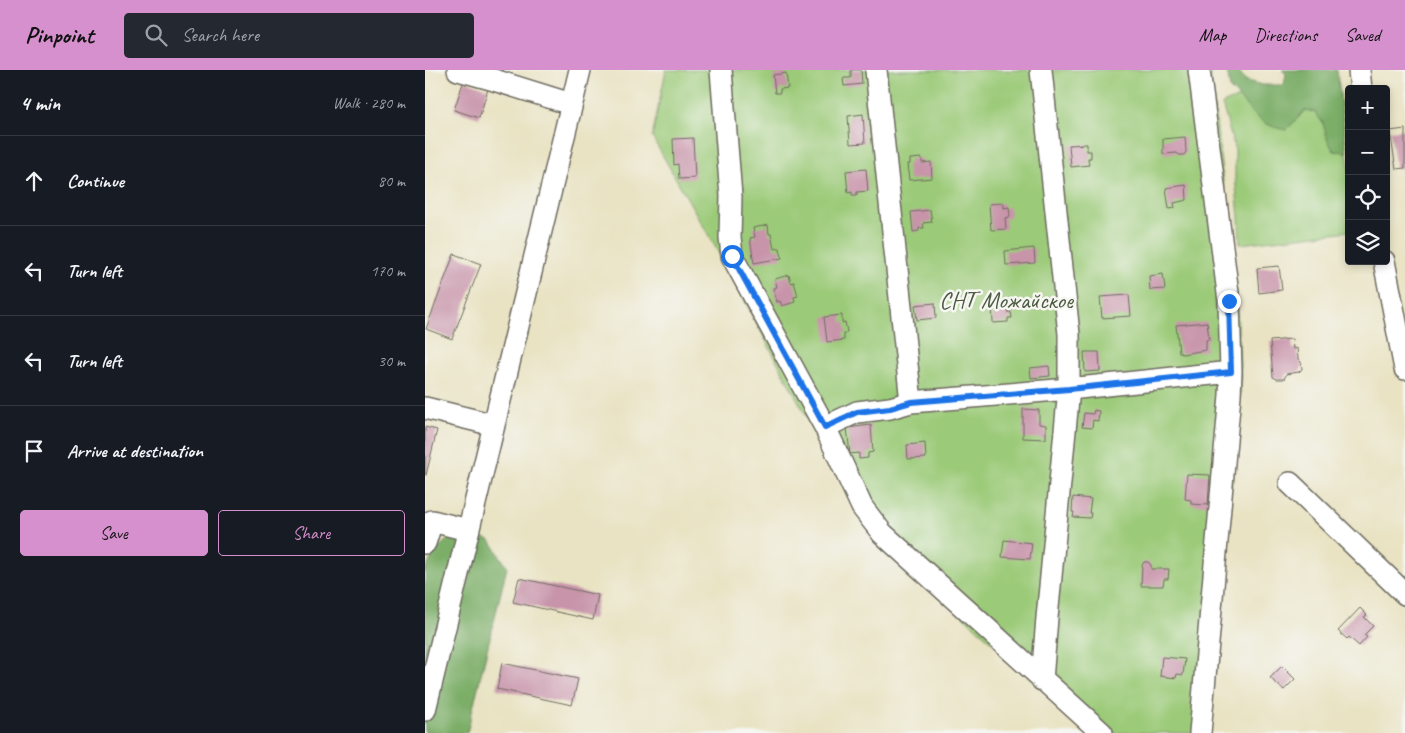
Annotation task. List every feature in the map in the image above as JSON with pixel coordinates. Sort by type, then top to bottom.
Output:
[{"type":"street","points":[[458,70],[571,104]]},
{"type":"street","points":[[425,710],[580,70]]},
{"type":"street","points":[[721,70],[731,196],[729,237],[732,256],[825,427],[862,507],[882,533],[1103,733]]},
{"type":"street","points":[[876,70],[911,402]]},
{"type":"street","points":[[1041,70],[1069,334],[1069,389],[1047,618],[1043,680]]},
{"type":"street","points":[[1199,70],[1229,301],[1231,372],[1199,733]]},
{"type":"street","points":[[1359,70],[1361,85]]},
{"type":"street","points":[[1385,265],[1405,369]]},
{"type":"street","points":[[825,427],[857,412],[890,408],[911,402],[1069,389],[1231,372]]},
{"type":"street","points":[[425,408],[494,425]]},
{"type":"street","points":[[1290,483],[1405,594]]},
{"type":"street","points":[[425,543],[432,521],[468,530]]},
{"type":"green space","name":"СНТ Можайское","points":[[666,70],[1210,70],[1236,292],[1241,385],[1207,733],[1093,733],[873,535],[721,257],[652,137]]},
{"type":"green space","points":[[1227,70],[1238,70],[1245,80],[1262,85],[1284,85],[1286,74],[1282,70],[1337,70],[1345,136],[1345,152],[1334,151],[1328,141],[1323,123],[1315,112],[1305,110],[1286,130],[1262,121],[1230,89]]},
{"type":"green space","points":[[1240,97],[1250,110],[1286,130],[1306,110],[1315,112],[1323,123],[1328,141],[1334,151],[1345,152],[1345,231],[1240,244],[1235,150],[1222,104]]},
{"type":"green space","points":[[458,530],[490,540],[507,567],[467,733],[425,733],[425,570],[436,550]]},
{"type":"building","points":[[851,70],[861,70],[862,84],[844,86],[843,78],[851,78]]},
{"type":"building","points":[[786,73],[788,88],[780,89],[780,93],[775,93],[773,75]]},
{"type":"building","points":[[464,80],[488,89],[479,118],[454,110]]},
{"type":"building","points":[[863,114],[865,143],[850,144],[848,116]]},
{"type":"building","points":[[1405,129],[1405,168],[1396,169],[1390,131]]},
{"type":"building","points":[[1185,137],[1186,152],[1184,155],[1177,153],[1163,154],[1163,139]]},
{"type":"building","points":[[693,138],[695,178],[679,179],[678,164],[674,165],[673,139]]},
{"type":"building","points":[[1087,144],[1087,151],[1091,151],[1091,158],[1088,158],[1089,165],[1071,167],[1069,145]]},
{"type":"building","points":[[922,158],[922,163],[931,162],[932,178],[909,180],[907,164],[910,164],[910,159]]},
{"type":"building","points":[[866,169],[868,191],[857,192],[857,195],[852,195],[852,192],[848,193],[846,171]]},
{"type":"building","points":[[1186,185],[1187,200],[1174,203],[1175,208],[1169,209],[1166,188]]},
{"type":"building","points":[[1004,203],[1004,208],[1009,207],[1010,217],[1005,218],[1006,229],[991,230],[989,204]]},
{"type":"building","points":[[930,210],[932,222],[923,223],[924,228],[919,228],[919,231],[913,232],[911,212]]},
{"type":"building","points":[[768,225],[774,249],[780,248],[782,258],[754,263],[750,238],[755,237],[753,228]]},
{"type":"building","points":[[1034,248],[1035,263],[1006,265],[1005,251]]},
{"type":"building","points":[[454,254],[481,264],[452,339],[426,329]]},
{"type":"building","points":[[1279,266],[1282,290],[1259,293],[1257,268]]},
{"type":"building","points":[[1163,274],[1165,289],[1150,290],[1149,276]]},
{"type":"building","points":[[789,275],[791,283],[794,282],[798,296],[794,297],[795,302],[782,306],[780,301],[777,302],[773,288],[777,287],[775,279]]},
{"type":"building","points":[[1129,295],[1131,316],[1102,318],[1100,297]]},
{"type":"building","points":[[1007,302],[1008,312],[1011,312],[1012,318],[1008,318],[1008,322],[993,323],[992,303]]},
{"type":"building","points":[[935,303],[936,318],[917,320],[915,305]]},
{"type":"building","points":[[842,315],[842,323],[845,322],[847,332],[844,333],[844,340],[827,342],[824,317]]},
{"type":"building","points":[[1207,322],[1209,339],[1206,340],[1206,350],[1182,354],[1179,352],[1176,325]]},
{"type":"building","points":[[1292,339],[1293,349],[1297,348],[1298,359],[1301,362],[1302,369],[1299,372],[1286,374],[1284,379],[1277,379],[1273,377],[1270,341]]},
{"type":"building","points":[[1084,352],[1099,352],[1100,371],[1085,372]]},
{"type":"building","points":[[1049,366],[1050,376],[1031,378],[1030,368]]},
{"type":"building","points":[[1023,409],[1039,410],[1039,424],[1046,425],[1046,439],[1023,438]]},
{"type":"building","points":[[1094,410],[1099,411],[1098,421],[1093,420],[1092,428],[1082,427],[1084,413],[1093,414]]},
{"type":"building","points":[[871,425],[873,452],[868,453],[868,458],[859,459],[859,453],[850,454],[847,428]]},
{"type":"building","points":[[425,427],[437,430],[426,475],[425,475]]},
{"type":"building","points":[[925,443],[926,458],[908,459],[907,445]]},
{"type":"building","points":[[1187,474],[1210,475],[1208,505],[1191,504],[1191,500],[1185,499]]},
{"type":"building","points":[[1073,497],[1091,499],[1090,518],[1073,517]]},
{"type":"building","points":[[1004,540],[1032,543],[1030,559],[1002,557]]},
{"type":"building","points":[[1144,562],[1148,562],[1151,565],[1151,569],[1169,569],[1168,579],[1164,579],[1163,586],[1141,586],[1142,565]]},
{"type":"building","points":[[519,578],[598,595],[593,620],[513,602]]},
{"type":"building","points":[[1360,608],[1367,615],[1364,617],[1373,626],[1364,635],[1367,637],[1359,646],[1349,637],[1347,639],[1338,631]]},
{"type":"building","points":[[1162,657],[1185,659],[1183,675],[1177,674],[1176,678],[1160,676]]},
{"type":"building","points":[[502,663],[578,679],[572,705],[497,689]]},
{"type":"building","points":[[1282,666],[1295,679],[1284,690],[1270,678]]},
{"type":"route","points":[[732,256],[825,427],[857,412],[890,408],[911,402],[1069,389],[1231,372],[1229,301]]}]
